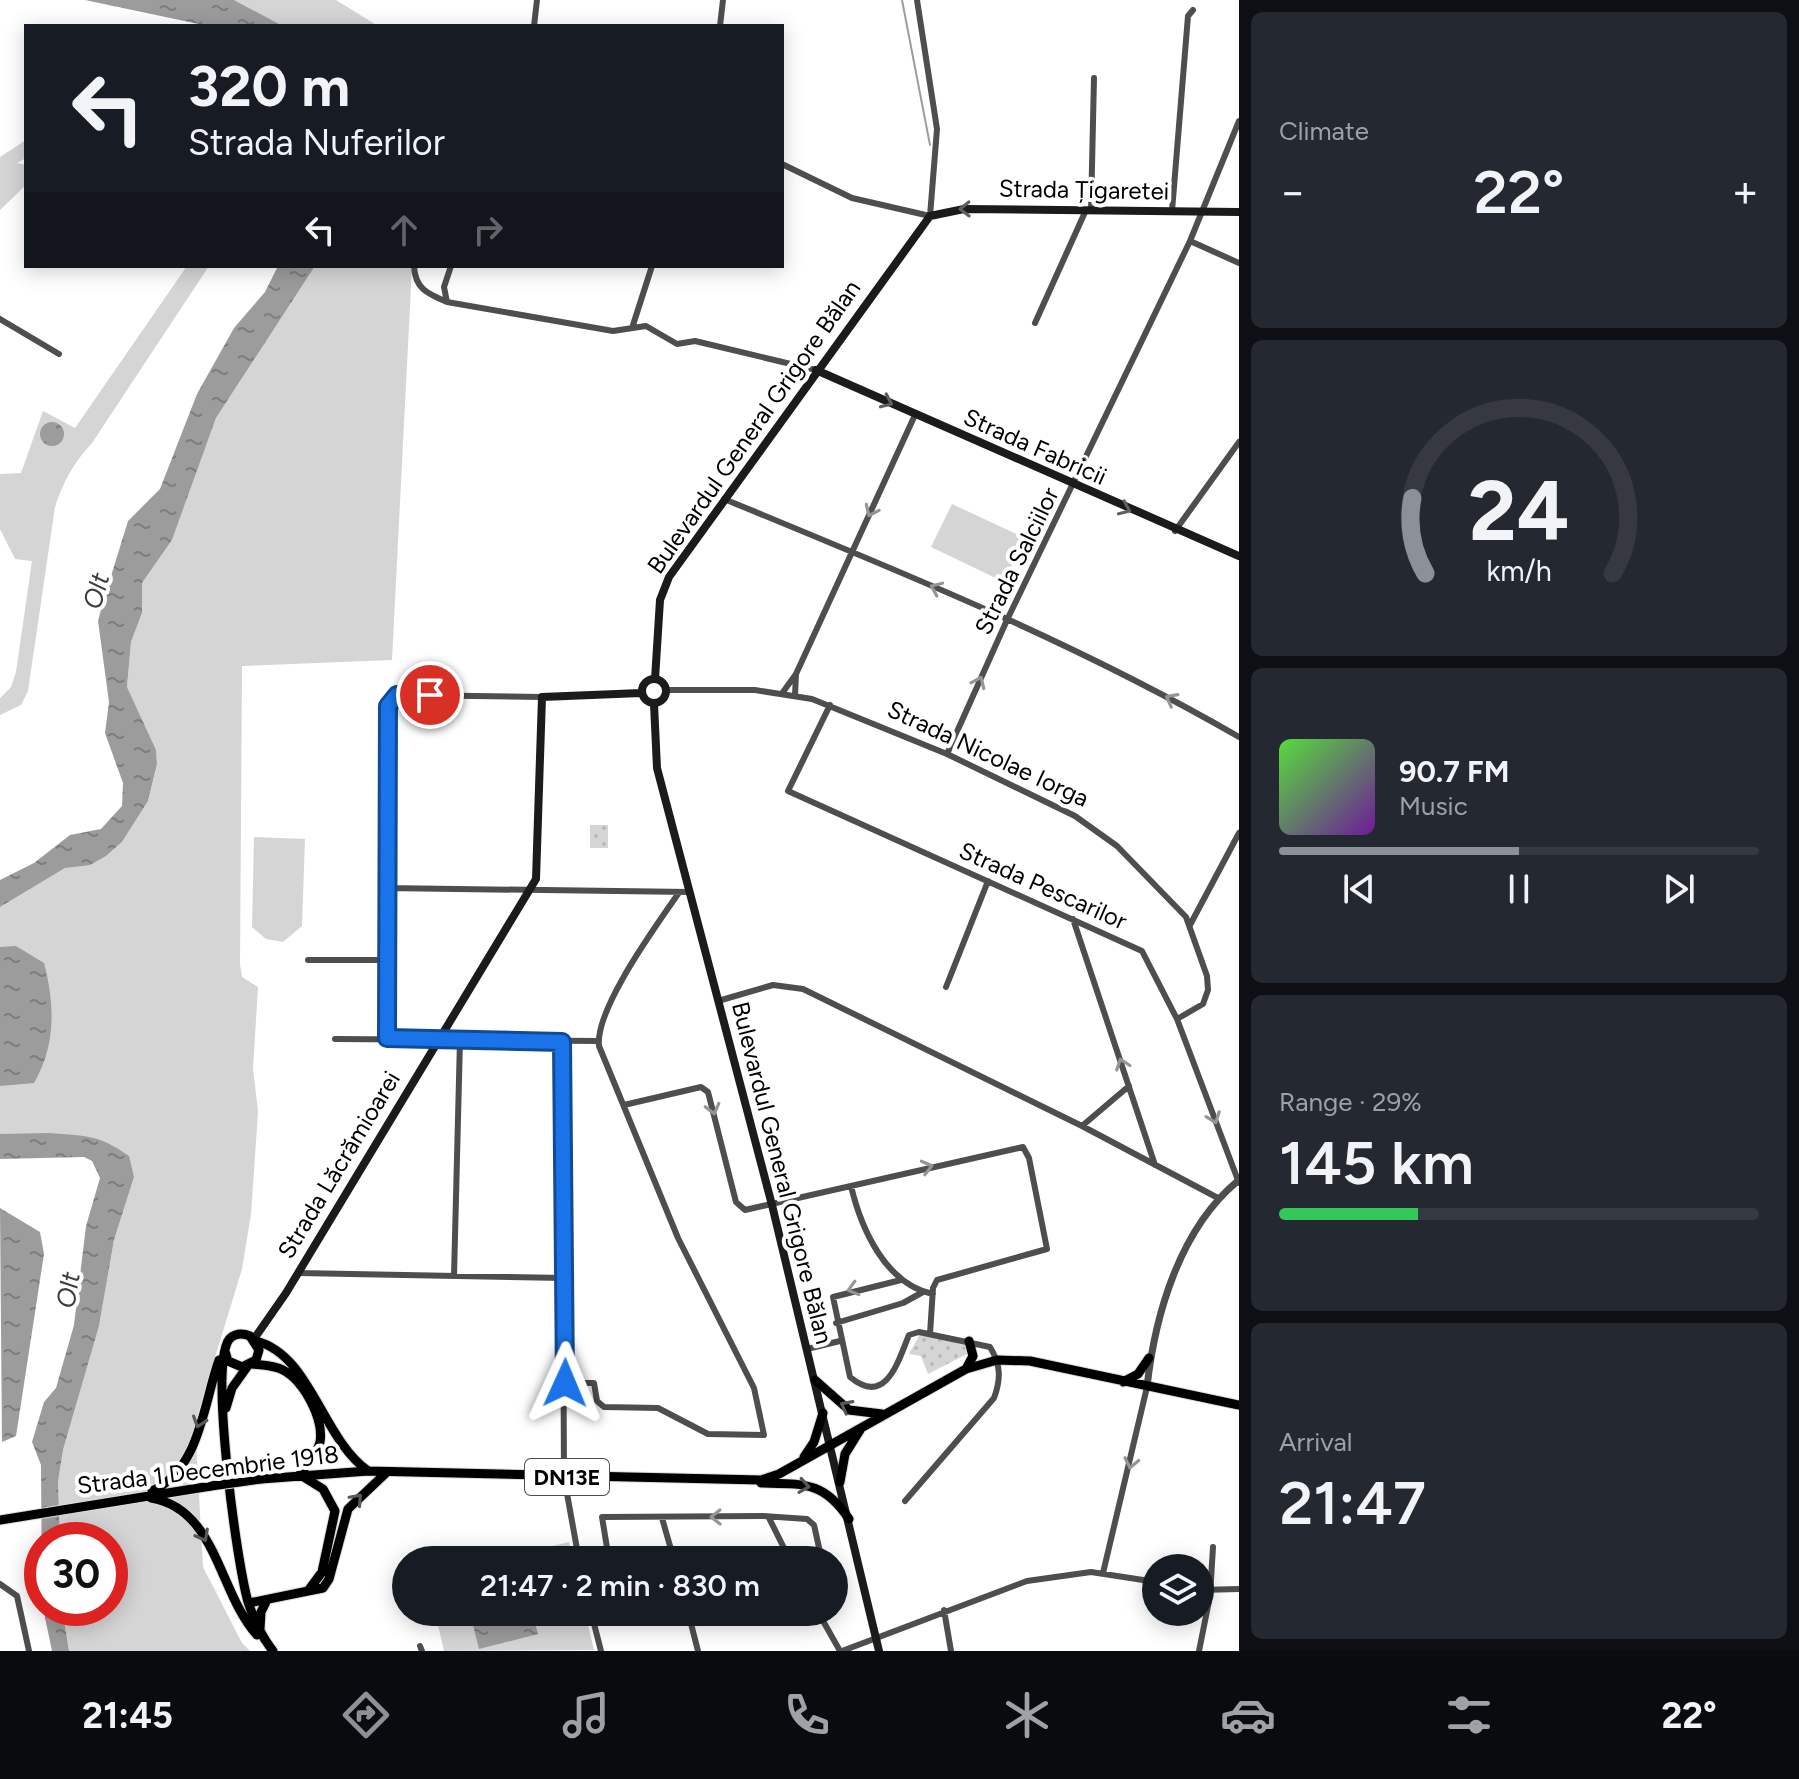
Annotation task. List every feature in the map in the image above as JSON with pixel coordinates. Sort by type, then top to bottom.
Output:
[{"type":"main road","name":"Strada Țigaretei","points":[[930,216],[956,209],[1239,212]]},
{"type":"main road","name":"Bulevardul General Grigore Bălan","points":[[655,679],[659,610],[665,584],[816,370],[930,216]]},
{"type":"main road","name":"Strada Fabricii","points":[[816,370],[1074,487],[1239,556]]},
{"type":"main road","points":[[655,679],[666,690],[661,701],[654,704],[647,702],[641,693],[645,683],[655,679]]},
{"type":"main road","points":[[542,697],[641,693]]},
{"type":"main road","name":"Strada Lăcrămioarei","points":[[255,1340],[530,891],[538,871],[542,697]]},
{"type":"main road","name":"Bulevardul General Grigore Bălan","points":[[654,704],[657,768],[772,1205],[879,1651]]},
{"type":"main road","points":[[141,1497],[173,1479],[185,1464],[225,1348],[231,1337],[240,1333],[276,1350],[300,1373],[344,1451],[368,1471]]},
{"type":"main road","points":[[225,1419],[232,1388],[259,1350],[255,1340]]},
{"type":"main road","points":[[966,1369],[973,1356],[969,1341]]},
{"type":"main road","points":[[225,1348],[232,1364],[279,1368],[293,1377],[315,1413],[320,1433],[319,1445],[299,1475],[323,1489],[335,1511],[320,1579],[307,1593]]},
{"type":"main road","points":[[225,1348],[222,1378],[225,1419],[249,1603],[260,1632],[272,1650]]},
{"type":"main road","points":[[1123,1382],[1138,1374],[1149,1358]]},
{"type":"main road","name":"Strada 1 Decembrie 1918","points":[[0,1518],[261,1479],[368,1471],[746,1482],[766,1479],[966,1369],[997,1360],[1030,1361],[1239,1405]]},
{"type":"main road","points":[[815,1380],[849,1410],[885,1413]]},
{"type":"main road","points":[[799,1463],[814,1442],[823,1413]]},
{"type":"main road","points":[[840,1482],[845,1454],[864,1426]]},
{"type":"main road","points":[[249,1603],[323,1588],[329,1579],[348,1509],[387,1472]]},
{"type":"main road","points":[[746,1482],[815,1487],[835,1500],[849,1519]]},
{"type":"main road","points":[[141,1497],[174,1504],[192,1517],[242,1614],[272,1650]]},
{"type":"main road","points":[[260,1632],[261,1612],[267,1600]]},
{"type":"street","points":[[534,24],[537,0]]},
{"type":"street","points":[[720,24],[723,0]]},
{"type":"street","points":[[784,165],[852,198],[930,216],[937,129],[917,0]]},
{"type":"street","points":[[1172,211],[1188,16],[1193,10]]},
{"type":"street","points":[[1035,323],[1089,210],[1094,78]]},
{"type":"street","name":"Strada Salciilor","points":[[947,754],[1007,620],[1074,487],[1204,211],[1239,121]]},
{"type":"street","points":[[1190,241],[1239,263]]},
{"type":"street","points":[[414,268],[415,280],[425,293],[447,302],[613,331],[633,325],[659,332],[677,344],[695,341],[816,370]]},
{"type":"street","points":[[447,302],[444,287],[450,268]]},
{"type":"street","points":[[633,325],[651,268]]},
{"type":"street","points":[[0,319],[59,354]]},
{"type":"street","points":[[783,692],[796,674],[915,415]]},
{"type":"street","points":[[1175,531],[1239,442]]},
{"type":"street","points":[[724,499],[853,550],[1117,670],[1239,737]]},
{"type":"street","points":[[795,695],[796,674]]},
{"type":"street","name":"Strada Nicolae Iorga","points":[[666,690],[783,692],[830,705],[947,754],[1090,825],[1138,867],[1180,909],[1190,925],[1208,990],[1203,1004],[1177,1019]]},
{"type":"street","points":[[387,1038],[385,888],[388,706],[392,698],[542,697]]},
{"type":"street","name":"Strada Pescarilor","points":[[830,705],[788,791],[1142,951],[1177,1019],[1239,1181]]},
{"type":"street","points":[[1190,925],[1239,833]]},
{"type":"street","points":[[946,987],[988,881]]},
{"type":"street","points":[[385,888],[689,892]]},
{"type":"street","points":[[565,1383],[594,1383],[597,1401],[604,1407],[658,1408],[708,1434],[764,1435],[754,1388],[678,1238],[598,1041],[600,1025],[617,992],[678,894]]},
{"type":"street","points":[[1073,919],[1155,1165]]},
{"type":"street","points":[[308,960],[385,960]]},
{"type":"street","points":[[718,1001],[761,987],[794,986],[845,1007],[1218,1198]]},
{"type":"street","points":[[335,1039],[598,1041]]},
{"type":"street","points":[[454,1276],[460,1040]]},
{"type":"street","points":[[562,1042],[564,1477],[576,1546]]},
{"type":"street","points":[[1082,1126],[1129,1086]]},
{"type":"street","points":[[624,1105],[701,1087],[708,1092],[736,1202],[745,1210],[1017,1146],[1026,1151],[1046,1250],[942,1277],[935,1283],[930,1334]]},
{"type":"street","points":[[1103,1573],[1147,1387],[1149,1358],[1168,1290],[1198,1227],[1218,1198],[1239,1181]]},
{"type":"street","points":[[851,1186],[859,1219],[901,1280],[933,1294]]},
{"type":"street","points":[[298,1273],[565,1278]]},
{"type":"street","points":[[901,1280],[836,1294],[831,1302],[850,1377],[857,1383],[874,1385],[885,1381],[897,1369],[909,1335],[930,1334],[990,1347],[997,1360],[1000,1379],[994,1398],[905,1501]]},
{"type":"street","points":[[836,1323],[903,1303],[923,1292]]},
{"type":"street","points":[[807,1349],[840,1341]]},
{"type":"street","points":[[606,1546],[600,1518],[807,1519],[814,1525],[819,1546]]},
{"type":"street","points":[[662,1518],[670,1546]]},
{"type":"street","points":[[770,1520],[783,1546]]},
{"type":"street","points":[[1213,1547],[1213,1554]]},
{"type":"street","points":[[826,1626],[841,1651],[1027,1581],[1070,1573],[1103,1573],[1142,1580]]},
{"type":"street","points":[[0,1584],[17,1596],[29,1651]]},
{"type":"street","points":[[1214,1591],[1239,1589]]},
{"type":"street","points":[[944,1610],[951,1651]]},
{"type":"street","points":[[595,1626],[601,1651]]},
{"type":"street","points":[[692,1626],[698,1651]]},
{"type":"street","points":[[1199,1651],[1204,1626]]},
{"type":"shaded area","points":[[234,0],[336,0],[375,24],[279,24]]},
{"type":"shaded area","points":[[24,141],[24,159],[17,163],[24,165],[24,187],[0,210],[0,157]]},
{"type":"shaded area","points":[[186,268],[208,268],[92,443],[74,465],[62,489],[55,507],[28,691],[21,705],[0,715],[0,698],[11,687],[16,672],[32,561],[15,559],[0,529],[0,474],[21,473],[43,411],[75,428]]},
{"type":"shaded area","points":[[314,268],[412,268],[392,660],[242,666],[240,964],[242,977],[258,987],[253,1068],[258,1112],[251,1214],[242,1269],[195,1423],[203,1567],[242,1643],[250,1651],[69,1651],[65,1626],[128,1626],[128,1522],[59,1522],[58,1482],[63,1450],[99,1326],[114,1240],[134,1177],[70,1135],[0,1134],[0,907],[65,868],[106,856],[122,842],[148,801],[157,764],[156,751],[127,687],[131,642],[142,613],[142,583],[172,540],[216,418]]},
{"type":"shaded area","points":[[952,504],[1025,538],[1004,582],[931,547]]},
{"type":"shaded area","points":[[590,825],[608,825],[608,848],[590,848]]},
{"type":"shaded area","points":[[254,837],[305,839],[302,926],[283,942],[266,939],[252,927]]},
{"type":"shaded area","points":[[920,1334],[968,1346],[967,1354],[928,1374],[921,1356],[909,1354]]},
{"type":"shaded area","points":[[438,1626],[588,1626],[594,1650],[444,1651]]},
{"type":"water","points":[[85,0],[234,0],[279,24],[199,24]]},
{"type":"water","points":[[277,268],[314,268],[216,418],[172,540],[142,583],[142,613],[131,642],[127,687],[156,750],[157,764],[148,801],[122,842],[106,856],[90,865],[65,868],[0,907],[0,880],[34,863],[70,835],[101,829],[122,806],[123,783],[105,733],[109,702],[98,621],[103,602],[128,521],[160,489],[197,394],[234,328],[265,292]]},
{"type":"water","points":[[52,422],[63,429],[64,434],[57,445],[52,446],[41,439],[40,434],[47,423]]},
{"type":"water","points":[[16,946],[44,963],[50,994],[50,1039],[34,1083],[0,1086],[0,947]]},
{"type":"water","points":[[49,1133],[91,1137],[129,1156],[134,1177],[114,1240],[99,1326],[63,1450],[58,1482],[59,1522],[41,1522],[41,1465],[32,1442],[44,1402],[56,1388],[74,1325],[86,1226],[100,1178],[92,1161],[84,1157],[0,1159],[0,1134]]},
{"type":"water","points":[[0,1208],[40,1232],[44,1254],[16,1436],[2,1442]]},
{"type":"water","points":[[47,1626],[65,1626],[69,1651],[52,1651]]},
{"type":"water","points":[[473,1626],[536,1626],[538,1634],[479,1649]]},
{"type":"waterway","points":[[902,0],[930,145]]},
{"type":"route","points":[[430,695],[397,695],[388,706],[385,894],[387,1038],[562,1042],[565,1383]]},
{"type":"water label","name":"Olt","points":[[96,591]]},
{"type":"water label","name":"Olt","points":[[68,1290]]}]
